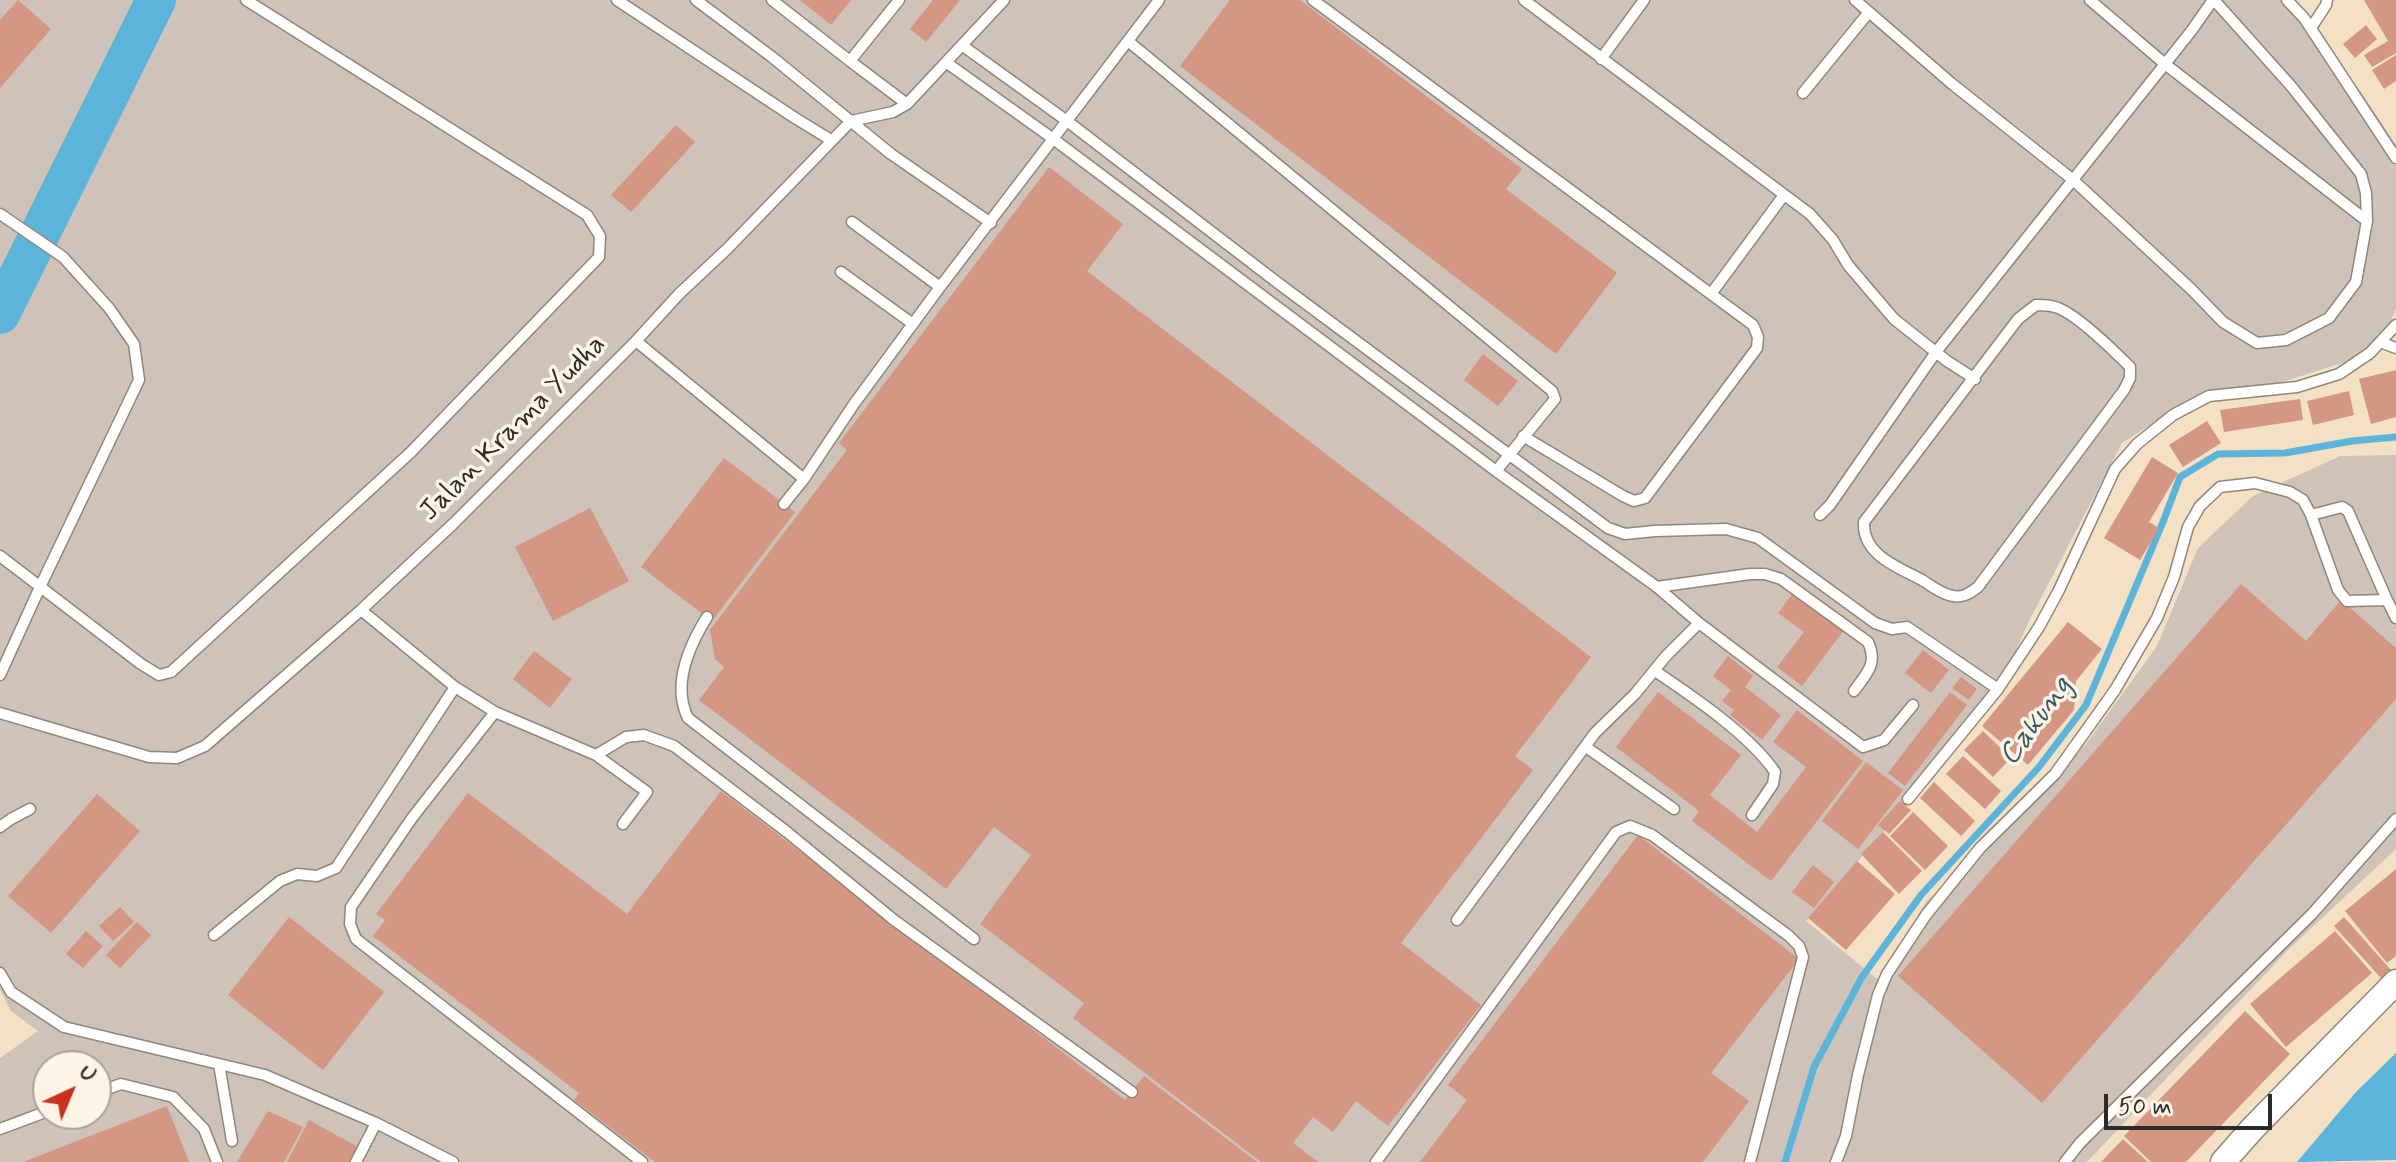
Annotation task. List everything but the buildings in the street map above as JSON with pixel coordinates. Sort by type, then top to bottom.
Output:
[{"type":"street","points":[[2223,1162],[2396,982]]},
{"type":"lane","points":[[0,556],[141,664],[159,675],[171,672],[411,452],[599,257],[600,236],[587,215],[246,0]]},
{"type":"lane","points":[[617,0],[831,140]]},
{"type":"lane","points":[[696,0],[891,154],[991,223]]},
{"type":"lane","points":[[772,0],[907,104]]},
{"type":"lane","points":[[850,61],[899,0]]},
{"type":"lane","points":[[851,121],[893,112],[907,104],[1004,0]]},
{"type":"lane","points":[[784,504],[940,287],[1159,0]]},
{"type":"lane","points":[[1313,0],[1753,325],[1758,337],[1757,348],[1645,498],[1634,501],[1623,496],[1523,436]]},
{"type":"lane","points":[[1524,0],[1810,214],[1894,319],[1975,379]]},
{"type":"lane","points":[[1601,59],[1644,0]]},
{"type":"lane","points":[[1820,515],[1936,352],[2072,179],[2165,64],[2214,0],[2291,86],[2361,174],[2366,193],[2367,221],[2356,282],[2329,318],[2286,340],[2257,343],[2223,322],[2072,179],[1951,83],[1855,0]]},
{"type":"lane","points":[[2090,0],[2165,64],[2367,221]]},
{"type":"lane","points":[[2287,0],[2311,28],[2396,158]]},
{"type":"lane","points":[[2311,28],[2327,0]]},
{"type":"lane","points":[[1803,93],[1869,12]]},
{"type":"lane","points":[[1128,41],[1552,391],[1555,399],[1496,471]]},
{"type":"lane","points":[[963,46],[1608,528],[1625,534],[1726,529],[1758,538],[1875,623],[1892,629],[1907,627],[1998,689]]},
{"type":"lane","points":[[947,63],[1657,587],[1699,623],[1863,747],[1884,740],[1913,705]]},
{"type":"lane","name":"Jalan Krama Yudha","points":[[0,713],[149,757],[177,758],[205,746],[361,610],[453,524],[851,121]]},
{"type":"lane","points":[[1711,294],[1784,195]]},
{"type":"lane","points":[[0,214],[63,257],[109,308],[134,344],[139,380],[0,675]]},
{"type":"lane","points":[[852,222],[940,287]]},
{"type":"lane","points":[[841,272],[913,324]]},
{"type":"lane","points":[[2036,305],[2058,307],[2110,347],[2130,367],[2130,378],[2124,390],[1978,587],[1968,596],[1950,596],[1882,559],[1863,533],[1864,522],[1975,379],[2018,319],[2036,305]]},
{"type":"lane","points":[[1908,799],[1998,689],[2047,615],[2115,469],[2127,453],[2151,431],[2186,407],[2209,396],[2297,387],[2339,374],[2353,366],[2396,325]]},
{"type":"lane","points":[[636,341],[804,479]]},
{"type":"lane","points":[[2380,342],[2396,348]]},
{"type":"lane","points":[[1836,1162],[1846,1136],[1878,995],[1887,974],[1926,915],[1980,848],[2055,774],[2115,690],[2157,618],[2174,577],[2188,527],[2200,506],[2220,487],[2255,483],[2290,492],[2303,500],[2311,515],[2342,597],[2347,601],[2387,600]]},
{"type":"lane","points":[[2311,515],[2342,507],[2348,511],[2396,618]]},
{"type":"lane","points":[[1657,587],[1750,574],[1781,579],[1868,642],[1873,653],[1870,668],[1854,691]]},
{"type":"lane","points":[[361,610],[455,687],[495,712],[596,755],[647,792],[623,824]]},
{"type":"lane","points":[[707,617],[691,648],[680,686],[681,705],[688,718],[974,939]]},
{"type":"lane","points":[[1457,920],[1595,733],[1699,623]]},
{"type":"lane","points":[[1655,671],[1695,698],[1766,759],[1775,772],[1773,784],[1752,815]]},
{"type":"lane","points":[[214,935],[280,881],[297,874],[317,876],[336,868],[455,687]]},
{"type":"lane","points":[[495,712],[412,818],[351,907],[350,924],[356,939],[642,1162]]},
{"type":"lane","points":[[596,755],[626,737],[644,735],[674,746],[787,832],[894,920],[1132,1092]]},
{"type":"lane","points":[[1586,747],[1674,809]]},
{"type":"lane","points":[[0,827],[30,809]]},
{"type":"lane","points":[[2065,1162],[2080,1143],[2312,914],[2396,819]]},
{"type":"lane","points":[[1376,1162],[1616,832],[1630,826],[1652,835],[1789,936],[1799,946],[1803,957],[1750,1162]]},
{"type":"lane","points":[[0,973],[11,992],[64,1027],[265,1075],[376,1123],[453,1162]]},
{"type":"lane","points":[[219,1064],[232,1141]]},
{"type":"lane","points":[[112,1087],[121,1084],[173,1097],[204,1129],[217,1162]]},
{"type":"lane","points":[[0,1129],[32,1117]]},
{"type":"lane","points":[[356,1162],[376,1123]]},
{"type":"shaded area","points":[[0,0],[2284,0],[2337,68],[2361,92],[2396,145],[2396,309],[2390,324],[2364,356],[2273,385],[2189,400],[2122,443],[2029,621],[1990,709],[1806,921],[1881,982],[1925,903],[2086,744],[2157,646],[2198,548],[2253,496],[2340,456],[2396,455],[2396,849],[2288,950],[2087,1162],[0,1162],[0,1058],[38,1031],[11,1011],[0,990]]},
{"type":"water","points":[[2396,1053],[2396,1160],[2297,1162],[2356,1092]]},
{"type":"waterway","points":[[0,314],[156,0]]},
{"type":"waterway","name":"Cakung","points":[[1785,1162],[1814,1067],[1862,977],[1921,895],[2039,767],[2086,705],[2180,477],[2218,454],[2285,453],[2396,437]]}]
